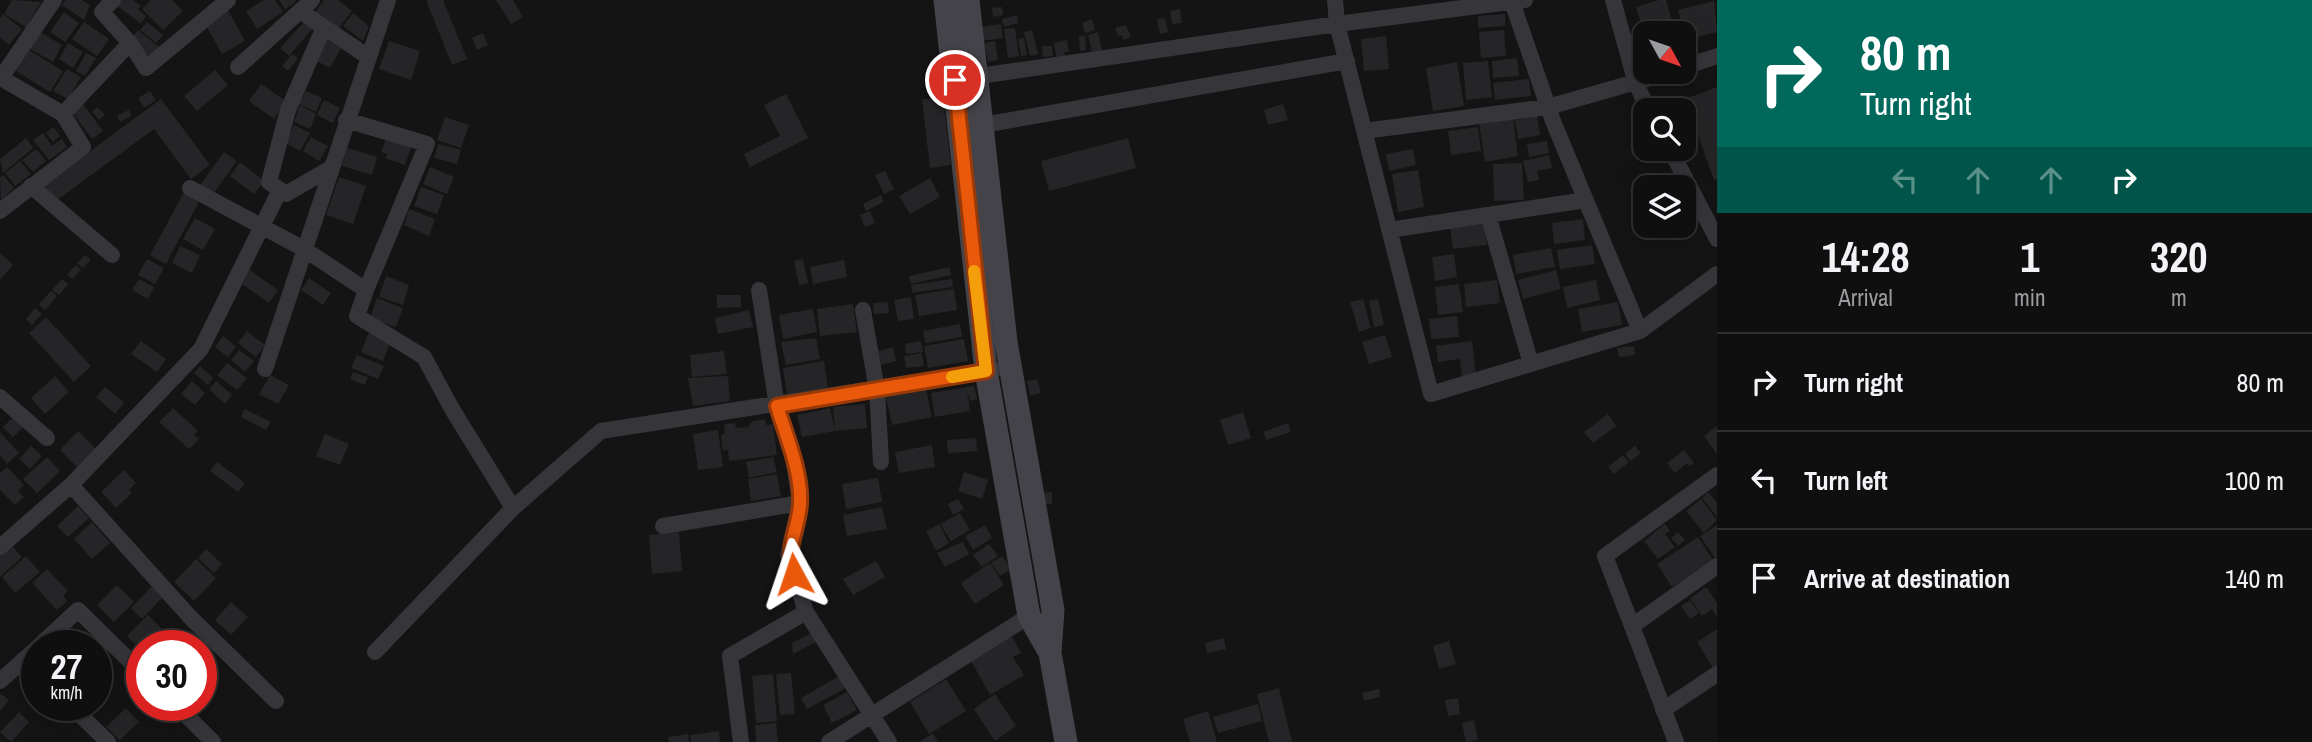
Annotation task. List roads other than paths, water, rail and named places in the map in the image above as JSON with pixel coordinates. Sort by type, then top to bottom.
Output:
[{"type":"main road","points":[[945,0],[986,371],[1029,616],[1050,653]]},
{"type":"main road","points":[[968,0],[1010,366],[1053,610],[1050,653],[1063,740]]},
{"type":"street","points":[[0,211],[83,146],[63,114],[0,78],[54,0]]},
{"type":"street","points":[[113,0],[102,12],[130,43],[146,68],[228,0]]},
{"type":"street","points":[[265,369],[367,56],[388,0]]},
{"type":"street","points":[[1335,0],[1337,24],[1431,394],[1640,331],[1716,280]]},
{"type":"street","points":[[1613,0],[1633,73]]},
{"type":"street","points":[[955,80],[1337,24],[1518,1],[1548,107],[1640,331]]},
{"type":"street","points":[[238,67],[306,5],[324,27],[367,56]]},
{"type":"street","points":[[324,27],[288,110],[269,181],[286,194],[331,168]]},
{"type":"street","points":[[63,114],[130,43]]},
{"type":"street","points":[[1696,63],[1717,56]]},
{"type":"street","points":[[983,125],[1347,61]]},
{"type":"street","points":[[1364,131],[1548,107],[1636,84],[1644,98]]},
{"type":"street","points":[[346,120],[427,144],[357,316],[424,356],[452,409],[513,508]]},
{"type":"street","points":[[1676,161],[1717,239]]},
{"type":"street","points":[[31,186],[112,255]]},
{"type":"street","points":[[190,188],[304,249],[366,290]]},
{"type":"street","points":[[0,547],[71,485],[201,349],[280,190]]},
{"type":"street","points":[[1389,230],[1586,200]]},
{"type":"street","points":[[1488,215],[1531,364]]},
{"type":"street","points":[[760,290],[777,406],[793,456],[800,503],[788,555],[806,612],[889,742]]},
{"type":"street","points":[[863,310],[877,390],[881,463]]},
{"type":"street","points":[[375,652],[513,508],[601,431],[777,406],[1010,366]]},
{"type":"street","points":[[0,397],[47,438]]},
{"type":"street","points":[[1676,742],[1605,556],[1717,475]]},
{"type":"street","points":[[71,485],[191,618],[276,701]]},
{"type":"street","points":[[663,526],[800,503]]},
{"type":"street","points":[[1632,626],[1717,566]]},
{"type":"street","points":[[56,630],[78,610],[98,630]]},
{"type":"street","points":[[741,742],[730,656],[806,612]]},
{"type":"street","points":[[830,742],[1029,616]]},
{"type":"street","points":[[112,643],[126,657]]},
{"type":"street","points":[[0,681],[21,662]]},
{"type":"street","points":[[1663,710],[1717,674]]},
{"type":"street","points":[[86,721],[108,742]]},
{"type":"street","points":[[192,721],[213,742]]}]
